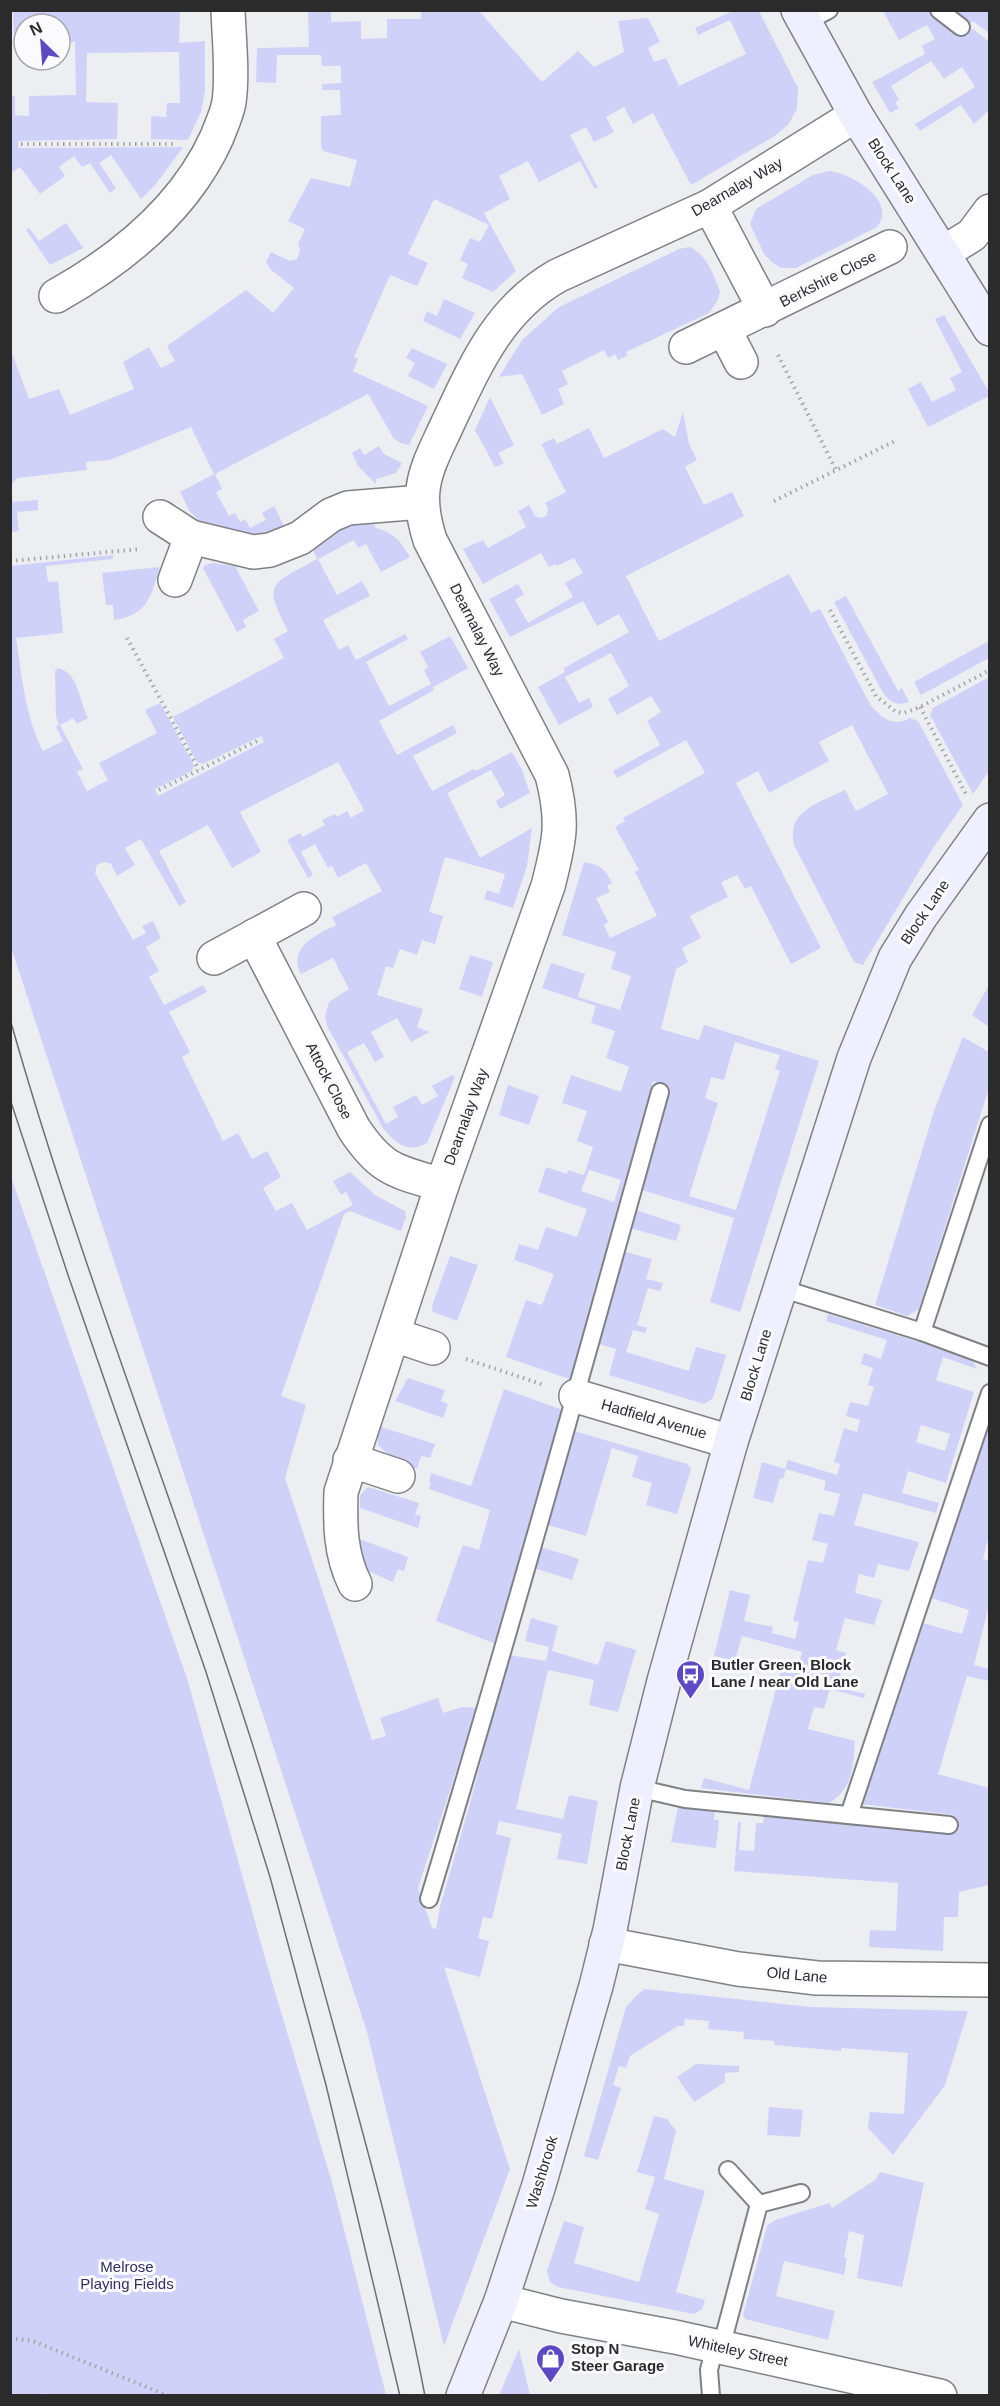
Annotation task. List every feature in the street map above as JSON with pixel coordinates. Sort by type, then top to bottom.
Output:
[{"type":"main road","name":"Block Lane","points":[[810,15],[856,115],[990,329]]},
{"type":"main road","name":"Block Lane","points":[[606,1944],[637,1788],[664,1681],[731,1442],[854,1058],[895,958],[921,916],[990,820]]},
{"type":"main road","name":"Washbrook","points":[[463,2396],[501,2301],[542,2174],[594,1994],[606,1944]]},
{"type":"street","points":[[57,296],[109,264],[140,239],[170,208],[209,154],[228,105],[228,10]]},
{"type":"street","name":"Dearnalay Way","points":[[355,1584],[346,1566],[339,1530],[341,1492],[442,1185],[548,886],[559,844],[558,797],[552,774],[430,540],[422,502],[425,478],[454,410],[484,350],[517,306],[535,290],[557,276],[710,206],[856,115]]},
{"type":"street","name":"Berkshire Close","points":[[710,206],[765,310]]},
{"type":"street","points":[[943,253],[972,235],[990,211]]},
{"type":"street","name":"Berkshire Close","points":[[686,347],[891,247]]},
{"type":"street","points":[[724,329],[741,362]]},
{"type":"street","points":[[160,517],[191,537],[253,552],[270,550],[300,538],[339,510],[363,505],[422,502]]},
{"type":"street","points":[[175,580],[191,537]]},
{"type":"street","points":[[214,958],[304,909]]},
{"type":"street","name":"Attock Close","points":[[254,936],[354,1129],[371,1154],[387,1166],[442,1185]]},
{"type":"street","points":[[394,1335],[434,1348]]},
{"type":"street","name":"Hadfield Avenue","points":[[576,1396],[731,1442]]},
{"type":"street","points":[[350,1460],[398,1476]]},
{"type":"street","name":"Old Lane","points":[[606,1944],[738,1970],[816,1978],[990,1980]]},
{"type":"street","name":"Whiteley Street","points":[[501,2301],[561,2316],[718,2347],[940,2396]]},
{"type":"lane","points":[[939,10],[961,27]]},
{"type":"lane","points":[[429,1899],[489,1700],[660,1092]]},
{"type":"lane","points":[[922,1332],[990,1125]]},
{"type":"lane","points":[[780,1288],[922,1332],[990,1357]]},
{"type":"lane","points":[[849,1815],[990,1394]]},
{"type":"lane","points":[[637,1788],[685,1798],[949,1825]]},
{"type":"lane","points":[[728,2170],[759,2204]]},
{"type":"lane","points":[[759,2204],[801,2193]]},
{"type":"lane","points":[[711,2396],[708,2370],[718,2347],[759,2204]]},
{"type":"path","points":[[21,144],[179,144]]},
{"type":"path","points":[[773,346],[836,470]]},
{"type":"path","points":[[774,501],[897,440]]},
{"type":"path","points":[[10,561],[160,547],[191,537]]},
{"type":"path","points":[[830,610],[876,696],[896,712],[904,713],[920,707],[990,670]]},
{"type":"path","points":[[127,638],[199,770]]},
{"type":"path","points":[[920,707],[962,788]]},
{"type":"path","points":[[159,790],[261,739]]},
{"type":"path","points":[[434,1348],[576,1396]]},
{"type":"path","points":[[10,2338],[33,2341],[170,2396]]},
{"type":"green space","points":[[180,11],[179,43],[205,41],[205,90],[201,112],[188,140],[151,139],[151,116],[166,117],[167,103],[180,103],[179,52],[87,53],[86,102],[118,103],[117,139],[18,141],[18,148],[183,147],[156,184],[141,199],[111,155],[99,163],[116,188],[110,193],[90,163],[82,167],[74,156],[59,167],[65,176],[40,194],[20,167],[11,173],[11,96],[15,96],[15,115],[29,116],[29,96],[76,95],[72,12],[13,12]]},
{"type":"green space","points":[[308,11],[331,11],[331,22],[361,21],[361,39],[387,38],[387,19],[421,19],[421,11],[479,11],[542,82],[578,51],[594,67],[624,52],[618,21],[648,18],[660,42],[648,48],[654,62],[666,58],[679,86],[746,54],[730,20],[698,35],[695,28],[733,11],[759,11],[798,88],[797,109],[788,125],[773,137],[691,185],[653,113],[633,124],[624,107],[606,117],[614,132],[594,142],[586,127],[570,135],[598,188],[594,188],[580,161],[539,182],[528,161],[499,176],[510,199],[484,213],[516,271],[493,292],[462,278],[468,264],[460,260],[470,238],[480,242],[489,225],[434,199],[408,254],[428,263],[417,286],[390,275],[354,357],[358,359],[353,371],[428,406],[409,445],[394,439],[368,394],[215,474],[222,489],[216,492],[229,516],[235,513],[240,522],[245,519],[250,528],[266,520],[262,513],[274,506],[286,530],[257,539],[221,530],[200,521],[190,512],[180,492],[214,474],[191,427],[110,460],[86,462],[87,470],[17,478],[11,485],[13,502],[38,500],[38,510],[17,512],[19,531],[11,532],[10,348],[29,399],[59,389],[70,415],[134,389],[123,362],[149,347],[161,368],[175,361],[167,346],[246,290],[273,313],[294,288],[270,269],[266,262],[271,252],[290,261],[297,259],[300,250],[298,244],[305,229],[288,221],[311,178],[350,187],[357,160],[323,151],[321,146],[321,116],[341,115],[340,90],[322,90],[322,84],[341,83],[341,66],[322,66],[321,55],[277,55],[276,83],[256,82],[257,48],[309,47]]},
{"type":"green space","points":[[883,11],[927,11],[957,32],[973,29],[989,42],[989,110],[974,124],[961,105],[920,131],[915,124],[975,87],[962,67],[944,79],[931,61],[891,86],[899,100],[895,102],[899,108],[890,113],[872,82],[925,54],[922,46],[935,39],[927,25],[899,40]]},
{"type":"green space","points":[[954,11],[989,11],[989,33],[973,21],[971,23]]},
{"type":"green space","points":[[829,171],[849,177],[869,190],[877,198],[882,217],[877,227],[796,268],[781,268],[764,254],[750,224],[756,209],[813,175]]},
{"type":"green space","points":[[66,223],[83,248],[50,265],[26,230],[29,228],[39,241]]},
{"type":"green space","points":[[689,247],[705,259],[720,292],[718,300],[709,313],[626,352],[627,356],[618,360],[615,354],[608,358],[604,350],[562,371],[568,384],[558,389],[564,404],[542,415],[522,374],[499,377],[522,340],[559,307],[679,249]]},
{"type":"green space","points":[[444,299],[475,313],[460,339],[423,321],[427,311],[437,316]]},
{"type":"green space","points":[[944,315],[989,392],[989,396],[928,427],[908,389],[921,382],[932,402],[956,390],[950,378],[962,372],[935,319]]},
{"type":"green space","points":[[412,348],[447,364],[434,389],[408,376],[415,363],[406,358]]},
{"type":"green space","points":[[490,397],[514,445],[498,453],[504,463],[495,467],[475,430]]},
{"type":"green space","points":[[683,412],[689,444],[697,460],[685,467],[704,505],[732,492],[744,516],[626,576],[659,641],[789,574],[811,613],[820,609],[871,706],[880,715],[893,722],[910,718],[918,721],[963,805],[933,848],[863,965],[854,962],[794,845],[793,833],[795,823],[807,809],[845,790],[856,811],[888,794],[852,725],[819,742],[829,761],[769,793],[758,771],[736,783],[821,948],[791,964],[751,886],[745,889],[737,875],[721,882],[728,897],[690,916],[701,938],[682,948],[688,962],[676,969],[661,1029],[699,1040],[704,1025],[819,1061],[740,1312],[710,1302],[734,1218],[642,1190],[670,1087],[653,1081],[572,1380],[506,1357],[526,1300],[542,1305],[554,1274],[514,1260],[519,1244],[538,1250],[546,1227],[577,1237],[587,1209],[538,1192],[546,1167],[567,1174],[568,1170],[584,1175],[593,1147],[577,1141],[587,1111],[562,1103],[571,1075],[621,1092],[629,1067],[606,1058],[615,1031],[591,1023],[596,1006],[542,988],[551,963],[585,974],[578,997],[620,1010],[631,976],[611,969],[616,952],[562,935],[584,862],[601,868],[612,883],[607,886],[610,892],[596,898],[608,922],[604,925],[610,938],[657,916],[635,872],[639,870],[615,827],[625,821],[623,818],[705,773],[686,740],[617,778],[613,771],[660,745],[647,721],[661,712],[651,696],[617,715],[608,699],[629,686],[611,653],[565,677],[579,703],[589,698],[593,707],[559,725],[538,687],[565,672],[564,668],[629,632],[619,614],[597,626],[583,601],[510,637],[489,599],[518,584],[524,594],[515,600],[528,623],[573,597],[565,583],[583,573],[574,558],[549,567],[541,553],[483,584],[463,549],[483,540],[488,548],[526,527],[518,511],[529,505],[535,516],[541,518],[547,516],[548,508],[545,503],[566,492],[541,444],[554,438],[557,444],[589,428],[604,458],[663,429],[675,437]],"holes":[[[735,1042],[780,1055],[775,1069],[780,1071],[736,1210],[689,1196],[718,1103],[705,1098],[711,1077],[724,1080]],[[589,1170],[621,1180],[614,1202],[581,1191]]]},
{"type":"green space","points":[[379,446],[384,454],[402,463],[396,473],[376,479],[376,484],[358,466],[352,453],[360,448],[364,455]]},
{"type":"green space","points":[[371,518],[376,528],[396,538],[410,557],[381,572],[366,544],[358,548],[354,540],[318,559],[337,595],[362,581],[370,596],[323,620],[339,650],[348,645],[356,660],[405,634],[408,639],[366,662],[389,706],[431,684],[424,670],[428,667],[420,652],[450,636],[468,668],[379,721],[397,755],[453,725],[457,733],[413,756],[432,791],[512,752],[522,770],[530,793],[500,809],[496,801],[505,795],[491,770],[447,793],[480,858],[532,828],[527,866],[513,908],[484,899],[487,890],[499,894],[505,874],[445,857],[429,912],[443,916],[435,944],[422,940],[417,955],[400,949],[393,968],[386,966],[377,995],[423,1009],[417,1027],[429,1032],[411,1042],[397,1018],[371,1032],[384,1057],[375,1062],[364,1043],[347,1052],[386,1124],[398,1117],[393,1107],[416,1095],[422,1105],[438,1096],[432,1086],[452,1075],[455,1077],[427,1143],[414,1147],[402,1145],[383,1128],[327,1026],[325,1016],[329,1002],[349,989],[333,958],[301,974],[298,965],[298,957],[306,943],[336,925],[332,917],[382,891],[366,863],[338,878],[332,866],[328,868],[315,844],[301,852],[313,875],[308,878],[287,840],[300,833],[303,837],[325,825],[322,820],[335,814],[337,817],[347,811],[351,818],[364,810],[338,762],[240,812],[261,852],[232,868],[208,825],[159,851],[186,902],[179,906],[141,839],[125,848],[135,865],[117,876],[111,864],[104,862],[97,865],[95,873],[133,940],[146,933],[142,926],[153,921],[161,938],[146,947],[159,971],[149,977],[164,1005],[203,985],[207,992],[169,1012],[190,1052],[182,1057],[223,1141],[238,1133],[252,1159],[267,1151],[281,1177],[263,1188],[276,1211],[292,1203],[307,1230],[353,1205],[346,1192],[341,1195],[333,1181],[350,1172],[375,1195],[405,1211],[406,1217],[401,1231],[350,1211],[344,1214],[281,1396],[306,1405],[285,1478],[372,1740],[386,1736],[380,1718],[438,1698],[443,1713],[462,1707],[477,1708],[418,1888],[432,1928],[436,1929],[509,1655],[546,1661],[549,1647],[525,1641],[531,1618],[558,1626],[552,1651],[598,1665],[606,1641],[636,1650],[618,1712],[589,1705],[594,1680],[548,1670],[516,1809],[563,1819],[569,1795],[598,1801],[587,1864],[557,1859],[562,1834],[499,1821],[496,1834],[511,1838],[492,1919],[483,1917],[478,1938],[489,1941],[480,1977],[444,1967],[510,2169],[444,2346],[367,2032],[11,947],[10,566],[113,555],[113,559],[46,566],[48,582],[58,581],[63,633],[16,638],[25,696],[32,724],[43,751],[63,741],[56,727],[59,724],[56,717],[55,671],[58,668],[65,671],[78,688],[88,718],[77,724],[73,718],[60,725],[83,769],[77,772],[87,791],[108,780],[99,763],[157,733],[145,710],[160,703],[194,765],[192,771],[155,789],[158,796],[264,742],[261,736],[203,764],[197,762],[173,717],[284,658],[274,639],[288,631],[275,602],[276,586],[290,574],[317,559],[311,546],[336,528]]},
{"type":"green space","points":[[213,563],[235,566],[259,611],[243,620],[246,627],[237,632],[203,568]]},
{"type":"green space","points":[[160,567],[154,587],[141,609],[134,614],[114,620],[113,605],[106,605],[102,573]]},
{"type":"green space","points":[[846,596],[898,691],[902,688],[909,702],[900,704],[894,702],[882,691],[834,602]]},
{"type":"green space","points":[[989,641],[989,658],[921,695],[914,682]]},
{"type":"green space","points":[[989,677],[989,771],[973,794],[930,715],[933,708]]},
{"type":"green space","points":[[470,955],[493,962],[482,997],[459,989]]},
{"type":"green space","points":[[989,985],[989,1027],[972,1015]]},
{"type":"green space","points":[[963,1037],[989,1052],[989,1088],[919,1309],[907,1316],[875,1305],[935,1108]]},
{"type":"green space","points":[[508,1085],[539,1096],[529,1125],[499,1115]]},
{"type":"green space","name":"Melrose Playing Fields","points":[[10,1174],[187,1678],[268,1968],[333,2186],[386,2395],[49,2396],[44,2393],[43,2395],[16,2395],[11,2393]]},
{"type":"green space","points":[[636,1210],[681,1225],[676,1241],[630,1228]]},
{"type":"green space","points":[[622,1251],[652,1259],[646,1279],[663,1283],[660,1291],[648,1288],[637,1325],[647,1328],[645,1333],[633,1330],[626,1352],[689,1371],[696,1347],[726,1355],[713,1398],[704,1404],[609,1375],[616,1349],[595,1343]]},
{"type":"green space","points":[[450,1256],[478,1265],[457,1321],[433,1312],[432,1306]]},
{"type":"green space","points":[[828,1314],[971,1358],[977,1369],[943,1357],[936,1380],[974,1392],[946,1483],[908,1471],[902,1493],[939,1503],[936,1513],[863,1493],[854,1525],[919,1542],[909,1571],[878,1564],[874,1578],[859,1574],[855,1593],[882,1600],[874,1625],[845,1618],[836,1650],[846,1653],[837,1687],[865,1694],[864,1698],[830,1689],[824,1709],[814,1707],[808,1729],[855,1741],[850,1776],[843,1791],[829,1803],[701,1788],[704,1778],[749,1790],[781,1670],[796,1673],[802,1652],[742,1636],[735,1661],[714,1656],[730,1590],[750,1595],[744,1621],[773,1627],[772,1633],[795,1639],[799,1622],[793,1621],[808,1560],[823,1563],[828,1544],[812,1540],[819,1513],[834,1516],[840,1494],[824,1490],[826,1481],[786,1469],[783,1479],[780,1478],[773,1503],[753,1498],[762,1462],[785,1469],[788,1460],[837,1475],[840,1464],[834,1462],[844,1428],[857,1432],[860,1420],[846,1416],[850,1402],[868,1406],[874,1387],[868,1385],[873,1368],[861,1364],[864,1353],[881,1359],[887,1340],[826,1321]],"holes":[[[921,1425],[950,1434],[945,1451],[916,1442]]]},
{"type":"green space","points":[[408,1378],[445,1390],[441,1401],[448,1404],[443,1418],[395,1401]]},
{"type":"green space","points":[[504,1389],[563,1410],[496,1644],[436,1621],[463,1545],[479,1550],[490,1510],[429,1489],[431,1483],[429,1482],[431,1473],[471,1486]]},
{"type":"green space","points":[[989,1423],[989,1536],[983,1559],[989,1561],[989,1605],[974,1665],[989,1669],[989,1681],[967,1676],[938,1774],[989,1788],[989,1885],[959,1892],[958,1917],[944,1917],[943,1951],[869,1947],[870,1930],[896,1931],[898,1883],[734,1871],[738,1822],[741,1822],[739,1850],[754,1851],[756,1823],[763,1823],[764,1817],[952,1834],[955,1815],[861,1804],[923,1623],[962,1634],[969,1610],[931,1598]]},
{"type":"green space","points":[[378,1426],[435,1444],[430,1458],[421,1456],[417,1469],[394,1460],[378,1445]]},
{"type":"green space","points":[[574,1431],[687,1464],[691,1469],[677,1514],[646,1505],[652,1483],[632,1477],[638,1456],[612,1448],[586,1536],[548,1525]]},
{"type":"green space","points":[[368,1487],[419,1503],[415,1515],[421,1516],[418,1528],[360,1508],[360,1495]]},
{"type":"green space","points":[[357,1538],[408,1557],[404,1571],[398,1569],[393,1582],[361,1568]]},
{"type":"green space","points":[[541,1547],[579,1559],[572,1580],[534,1568]]},
{"type":"green space","points":[[678,1807],[715,1809],[714,1820],[719,1820],[716,1848],[671,1842]]},
{"type":"green space","points":[[645,1989],[811,2007],[968,2011],[945,2085],[893,2155],[868,2128],[870,2112],[904,2114],[908,2053],[842,2048],[841,2051],[774,2045],[774,2041],[743,2039],[744,2032],[708,2029],[709,2021],[685,2019],[684,2026],[678,2026],[630,2056],[626,2068],[619,2066],[613,2085],[621,2088],[598,2160],[584,2156],[626,2007]]},
{"type":"green space","points":[[696,2064],[739,2066],[739,2072],[725,2073],[725,2082],[694,2102],[677,2077]]},
{"type":"green space","points":[[769,2107],[803,2110],[800,2137],[767,2135]]},
{"type":"green space","points":[[654,2116],[667,2119],[676,2131],[664,2179],[705,2191],[676,2292],[705,2300],[702,2309],[694,2314],[558,2287],[550,2282],[547,2271],[564,2221],[584,2227],[574,2263],[639,2282],[659,2214],[645,2209],[655,2177],[637,2172]]},
{"type":"green space","points":[[880,2172],[924,2183],[902,2287],[857,2278],[864,2235],[849,2231],[844,2257],[847,2258],[844,2275],[784,2261],[776,2296],[835,2311],[828,2340],[745,2319],[743,2315],[767,2226],[775,2220],[829,2203],[832,2208],[875,2180]]},
{"type":"green space","points":[[519,2349],[530,2395],[499,2395]]},
{"type":"tram line","points":[[10,1019],[36,1108],[93,1283],[215,1631],[268,1794],[371,2163],[425,2396]]},
{"type":"tram line","points":[[10,1099],[69,1278],[206,1672],[270,1877],[326,2085],[400,2396]]},
{"type":"place","name":"Butler Green, Block Lane / near Old Lane","points":[[690,1700]]},
{"type":"place","name":"Stop N Steer Garage","points":[[550,2384]]}]
